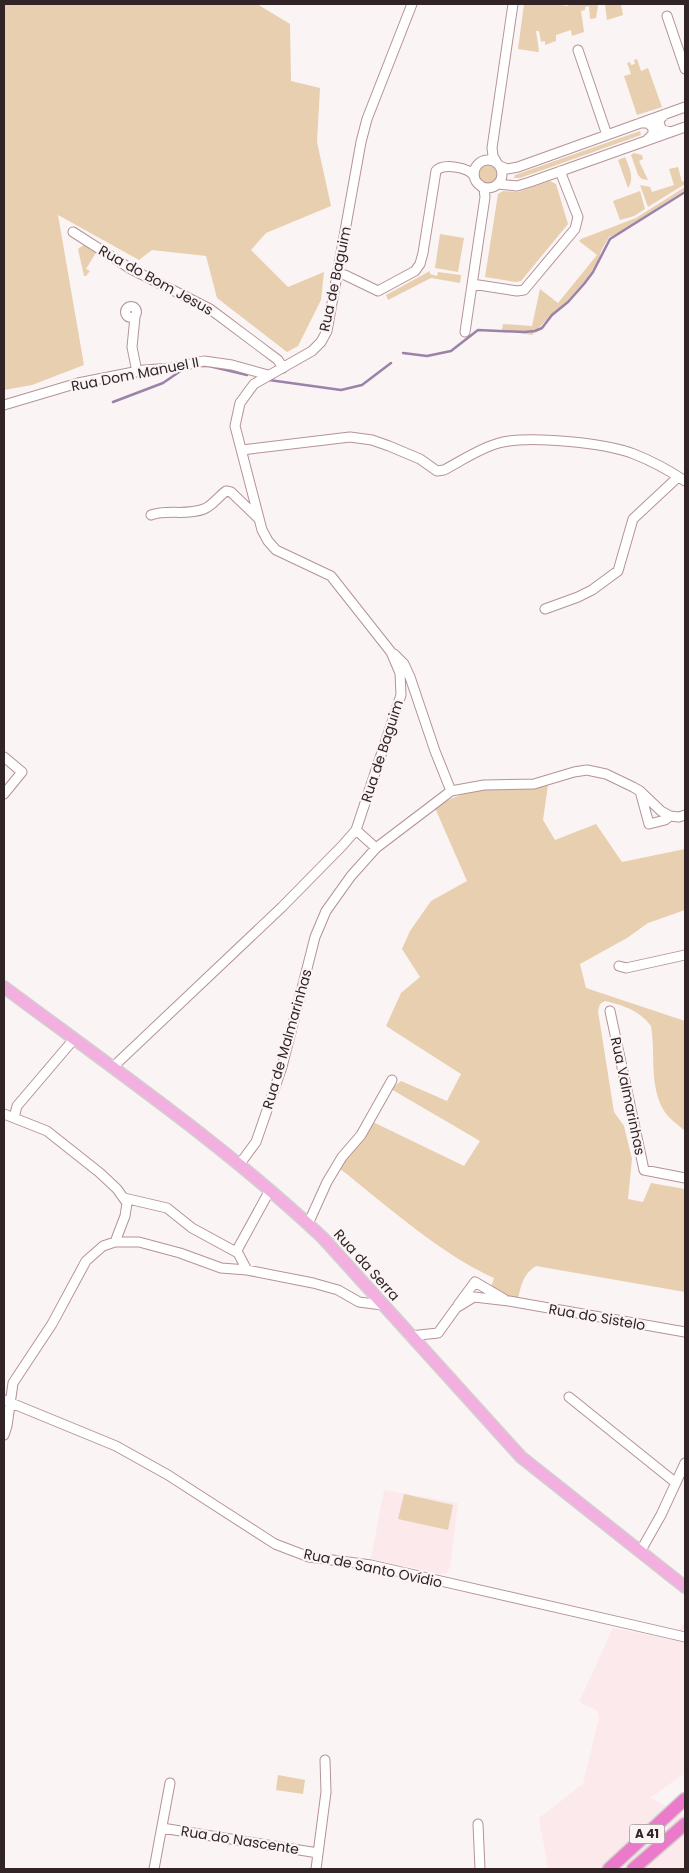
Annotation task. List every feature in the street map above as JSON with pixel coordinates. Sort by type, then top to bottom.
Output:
[{"type":"highway","name":"A 41","points":[[609,1869],[685,1799]]},
{"type":"highway","name":"A 41","points":[[634,1869],[685,1824]]},
{"type":"main road","name":"Rua da Serra","points":[[4,987],[113,1066],[270,1190],[323,1238],[521,1457],[685,1587]]},
{"type":"street","name":"Rua de Baguim","points":[[113,1066],[282,906],[356,830],[401,695],[400,673],[391,652],[331,576],[276,550],[268,541],[259,519],[235,426],[240,403],[254,384],[312,351],[328,331],[366,119],[412,4]]},
{"type":"street","points":[[465,332],[485,193],[495,185],[502,175],[499,164],[493,156],[492,148],[513,4]]},
{"type":"street","points":[[666,16],[685,69]]},
{"type":"street","points":[[578,50],[607,135]]},
{"type":"street","points":[[483,160],[493,160],[505,168],[514,168],[685,107]]},
{"type":"street","points":[[666,114],[660,119],[659,126],[662,130],[671,132]]},
{"type":"street","points":[[639,124],[648,123],[653,128],[653,134],[645,141]]},
{"type":"street","points":[[480,186],[485,188],[495,185],[517,186],[685,127]]},
{"type":"street","points":[[475,171],[488,156],[492,148]]},
{"type":"street","points":[[339,274],[345,275],[376,291],[411,274],[420,264],[436,171],[441,167],[475,171]]},
{"type":"street","points":[[475,171],[480,186],[484,189],[485,197]]},
{"type":"street","points":[[472,284],[524,290],[575,229],[578,217],[560,171]]},
{"type":"street","name":"Rua do Bom Jesus","points":[[73,232],[131,269],[210,309],[278,360],[283,368]]},
{"type":"street","points":[[135,317],[132,347],[137,372]]},
{"type":"street","name":"Rua Dom Manuel II","points":[[4,405],[78,383],[204,361],[232,365],[268,375]]},
{"type":"street","points":[[242,450],[350,437],[372,440],[389,446],[420,459],[437,471],[444,470],[498,443],[518,440],[551,440],[614,448],[634,454],[682,479],[633,519],[618,571],[592,590],[545,609]]},
{"type":"street","points":[[151,515],[160,512],[194,512],[206,509],[226,491],[231,492],[259,519]]},
{"type":"street","points":[[391,652],[404,664],[451,791],[484,785],[534,784],[587,770],[606,774],[640,791],[661,811],[670,816],[679,817],[685,815]]},
{"type":"street","points":[[4,757],[22,772],[4,794]]},
{"type":"street","name":"Rua de Malmarinhas","points":[[240,1165],[256,1142],[282,1067],[316,937],[326,911],[338,893],[376,848],[451,791]]},
{"type":"street","points":[[640,791],[649,824],[665,820],[670,816]]},
{"type":"street","points":[[356,830],[376,848]]},
{"type":"street","points":[[619,966],[626,968],[685,955]]},
{"type":"street","name":"Rua Valmarinhas","points":[[610,1011],[644,1170],[685,1178]]},
{"type":"street","points":[[14,1118],[17,1106],[74,1039]]},
{"type":"street","points":[[308,1224],[327,1182],[342,1157],[361,1134],[392,1080]]},
{"type":"street","points":[[4,1114],[47,1132],[100,1173],[117,1189],[127,1203],[125,1216],[115,1242]]},
{"type":"street","points":[[236,1252],[270,1190]]},
{"type":"street","points":[[124,1198],[167,1208],[192,1228],[236,1252],[247,1270]]},
{"type":"street","points":[[4,1435],[7,1401],[13,1383],[52,1324],[86,1261],[103,1246],[115,1242],[139,1242],[180,1253],[222,1268],[247,1270],[313,1283],[338,1290],[359,1302],[382,1305]]},
{"type":"street","name":"Rua do Sistelo","points":[[410,1336],[438,1333],[475,1282],[509,1301]]},
{"type":"street","name":"Rua do Sistelo","points":[[456,1308],[474,1297],[509,1301],[685,1332]]},
{"type":"street","points":[[569,1397],[676,1484]]},
{"type":"street","name":"Rua de Santo Ovídio","points":[[7,1401],[116,1446],[168,1476],[275,1544],[309,1556],[371,1565],[685,1638]]},
{"type":"street","points":[[640,1552],[685,1463]]},
{"type":"street","points":[[316,1869],[326,1792],[324,1760]]},
{"type":"street","points":[[154,1869],[170,1784]]},
{"type":"street","points":[[478,1824],[480,1869]]},
{"type":"street","name":"Rua do Nascente","points":[[162,1828],[318,1853]]},
{"type":"shaded area","points":[[4,4],[257,4],[290,24],[291,81],[320,88],[317,142],[331,206],[266,233],[251,250],[288,287],[324,272],[321,300],[298,346],[287,352],[217,298],[206,256],[152,250],[139,260],[58,215],[84,365],[32,385],[4,390]]},
{"type":"shaded area","points":[[524,4],[568,6],[569,4],[597,4],[598,6],[596,18],[590,19],[589,6],[581,11],[584,32],[572,36],[571,30],[556,35],[556,41],[545,45],[545,41],[541,42],[539,31],[536,31],[538,52],[518,49]]},
{"type":"shaded area","points":[[605,4],[621,4],[623,15],[607,20]]},
{"type":"shaded area","points":[[637,59],[641,71],[648,68],[662,107],[637,115],[624,76],[631,74],[627,63],[635,64],[634,60]]},
{"type":"shaded area","points":[[640,131],[641,135],[520,178],[514,178],[515,175]]},
{"type":"shaded area","points":[[634,153],[642,155],[643,159],[639,161],[648,180],[642,179],[638,175],[631,155]]},
{"type":"shaded area","points":[[625,157],[631,176],[628,188],[618,160]]},
{"type":"shaded area","points":[[488,164],[495,167],[498,174],[495,181],[488,184],[481,181],[478,174],[481,167]]},
{"type":"shaded area","points":[[678,167],[682,182],[684,181],[685,184],[648,207],[640,185],[650,187],[652,192],[674,185],[669,169]]},
{"type":"shaded area","points":[[550,181],[556,184],[568,224],[521,281],[516,282],[485,277],[498,194],[503,191],[518,192]]},
{"type":"shaded area","points":[[685,187],[685,190],[619,233],[609,237],[601,251],[598,262],[582,285],[532,335],[502,330],[503,324],[532,326],[540,289],[558,303],[597,255],[579,241],[581,239],[636,218]]},
{"type":"shaded area","points":[[640,191],[645,209],[634,216],[620,220],[613,201]]},
{"type":"shaded area","points":[[440,234],[464,238],[458,272],[435,268]]},
{"type":"shaded area","points":[[85,244],[97,251],[86,269],[90,271],[84,276],[78,249]]},
{"type":"shaded area","points":[[430,271],[430,274],[437,276],[438,272],[461,275],[460,283],[431,278],[388,300],[386,295]]},
{"type":"shaded area","points":[[548,785],[543,820],[555,840],[596,824],[622,862],[685,849],[685,910],[648,923],[627,938],[580,964],[586,988],[685,1021],[685,1131],[667,1115],[657,1095],[651,1026],[642,1016],[625,1007],[605,1001],[600,1004],[598,1011],[614,1112],[624,1126],[632,1159],[628,1199],[643,1202],[651,1183],[685,1189],[685,1292],[536,1266],[525,1276],[518,1299],[506,1297],[491,1287],[494,1278],[453,1256],[433,1242],[339,1168],[373,1122],[464,1166],[480,1141],[391,1089],[401,1081],[447,1101],[461,1074],[386,1026],[401,993],[420,977],[402,949],[410,931],[431,901],[467,881],[435,808],[453,798],[482,789]]},
{"type":"shaded area","points":[[384,1490],[458,1503],[450,1567],[447,1573],[442,1574],[371,1559]]},
{"type":"shaded area","points":[[404,1494],[453,1505],[448,1530],[398,1519]]},
{"type":"shaded area","points":[[685,1620],[685,1773],[650,1798],[685,1815],[685,1869],[548,1869],[539,1818],[583,1784],[599,1718],[597,1710],[579,1702],[613,1628],[673,1640]]},
{"type":"shaded area","points":[[278,1775],[305,1780],[303,1794],[276,1790]]},
{"type":"waterway","points":[[403,353],[427,356],[451,351],[478,330],[524,332],[542,328],[552,315],[568,302],[584,284],[593,272],[610,239],[685,192]]},
{"type":"waterway","points":[[269,380],[341,390],[362,385],[391,363]]},
{"type":"waterway","points":[[199,366],[209,366],[247,375]]},
{"type":"waterway","points":[[113,402],[163,383],[182,370]]}]
